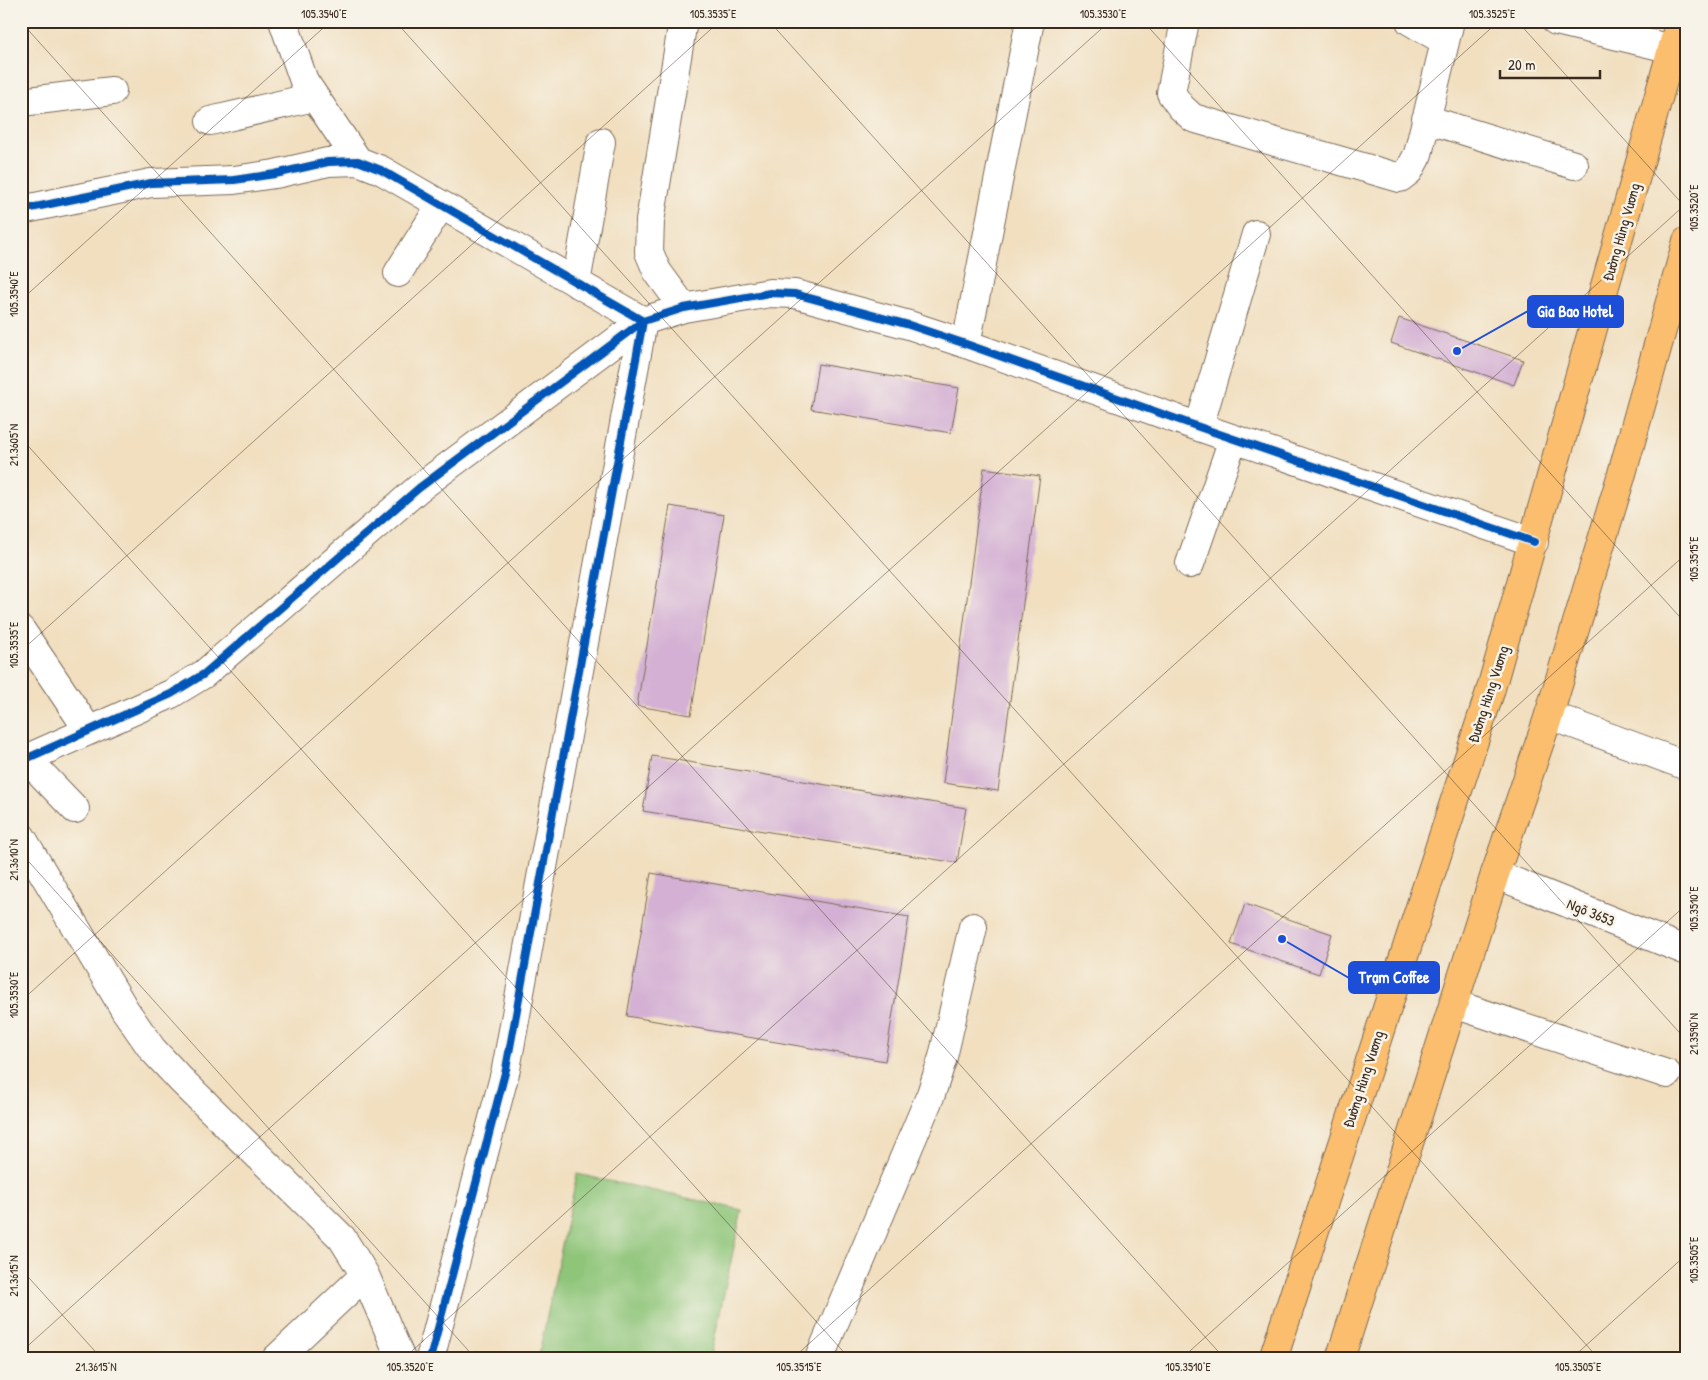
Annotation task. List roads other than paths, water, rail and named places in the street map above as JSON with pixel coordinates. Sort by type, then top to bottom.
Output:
[{"type":"highway","name":"Đường Hùng Vương","points":[[1273,1359],[1490,692],[1680,21]]},
{"type":"highway","points":[[1340,1359],[1495,874],[1549,715],[1621,477],[1687,241]]},
{"type":"street","points":[[283,21],[304,81],[332,119],[358,161]]},
{"type":"street","points":[[683,21],[650,221],[649,252],[656,271],[684,308]]},
{"type":"street","points":[[966,344],[1030,21]]},
{"type":"street","points":[[1185,21],[1171,93],[1181,107],[1193,118],[1400,178],[1409,171],[1418,154],[1448,31],[1410,21]]},
{"type":"street","points":[[1556,21],[1672,49]]},
{"type":"street","points":[[21,102],[112,91]]},
{"type":"street","points":[[210,121],[314,97]]},
{"type":"street","points":[[1426,119],[1574,165]]},
{"type":"street","points":[[576,283],[601,142]]},
{"type":"street","points":[[21,210],[151,184],[234,180],[275,174],[328,162],[358,161],[381,170],[643,321]]},
{"type":"street","points":[[398,273],[441,205]]},
{"type":"street","points":[[1199,427],[1256,234]]},
{"type":"street","points":[[74,810],[24,760],[171,694],[204,674],[419,488],[643,321],[684,308],[770,293],[795,294],[909,325],[1534,542]]},
{"type":"street","points":[[430,1359],[506,1069],[643,321]]},
{"type":"street","points":[[1190,564],[1233,439]]},
{"type":"street","points":[[21,630],[89,731]]},
{"type":"street","points":[[1549,715],[1687,766]]},
{"type":"street","points":[[21,836],[125,1010],[152,1049],[181,1080],[342,1238],[365,1275],[401,1359]]},
{"type":"street","name":"Ngõ 3653","points":[[1495,874],[1687,951]]},
{"type":"street","points":[[818,1359],[931,1094],[943,1057],[973,927]]},
{"type":"street","points":[[1454,1004],[1667,1074]]},
{"type":"street","points":[[276,1359],[365,1275]]},
{"type":"place","name":"Gia Bao Hotel","points":[[1457,351]]},
{"type":"place","name":"Trạm Coffee","points":[[1282,939]]}]
